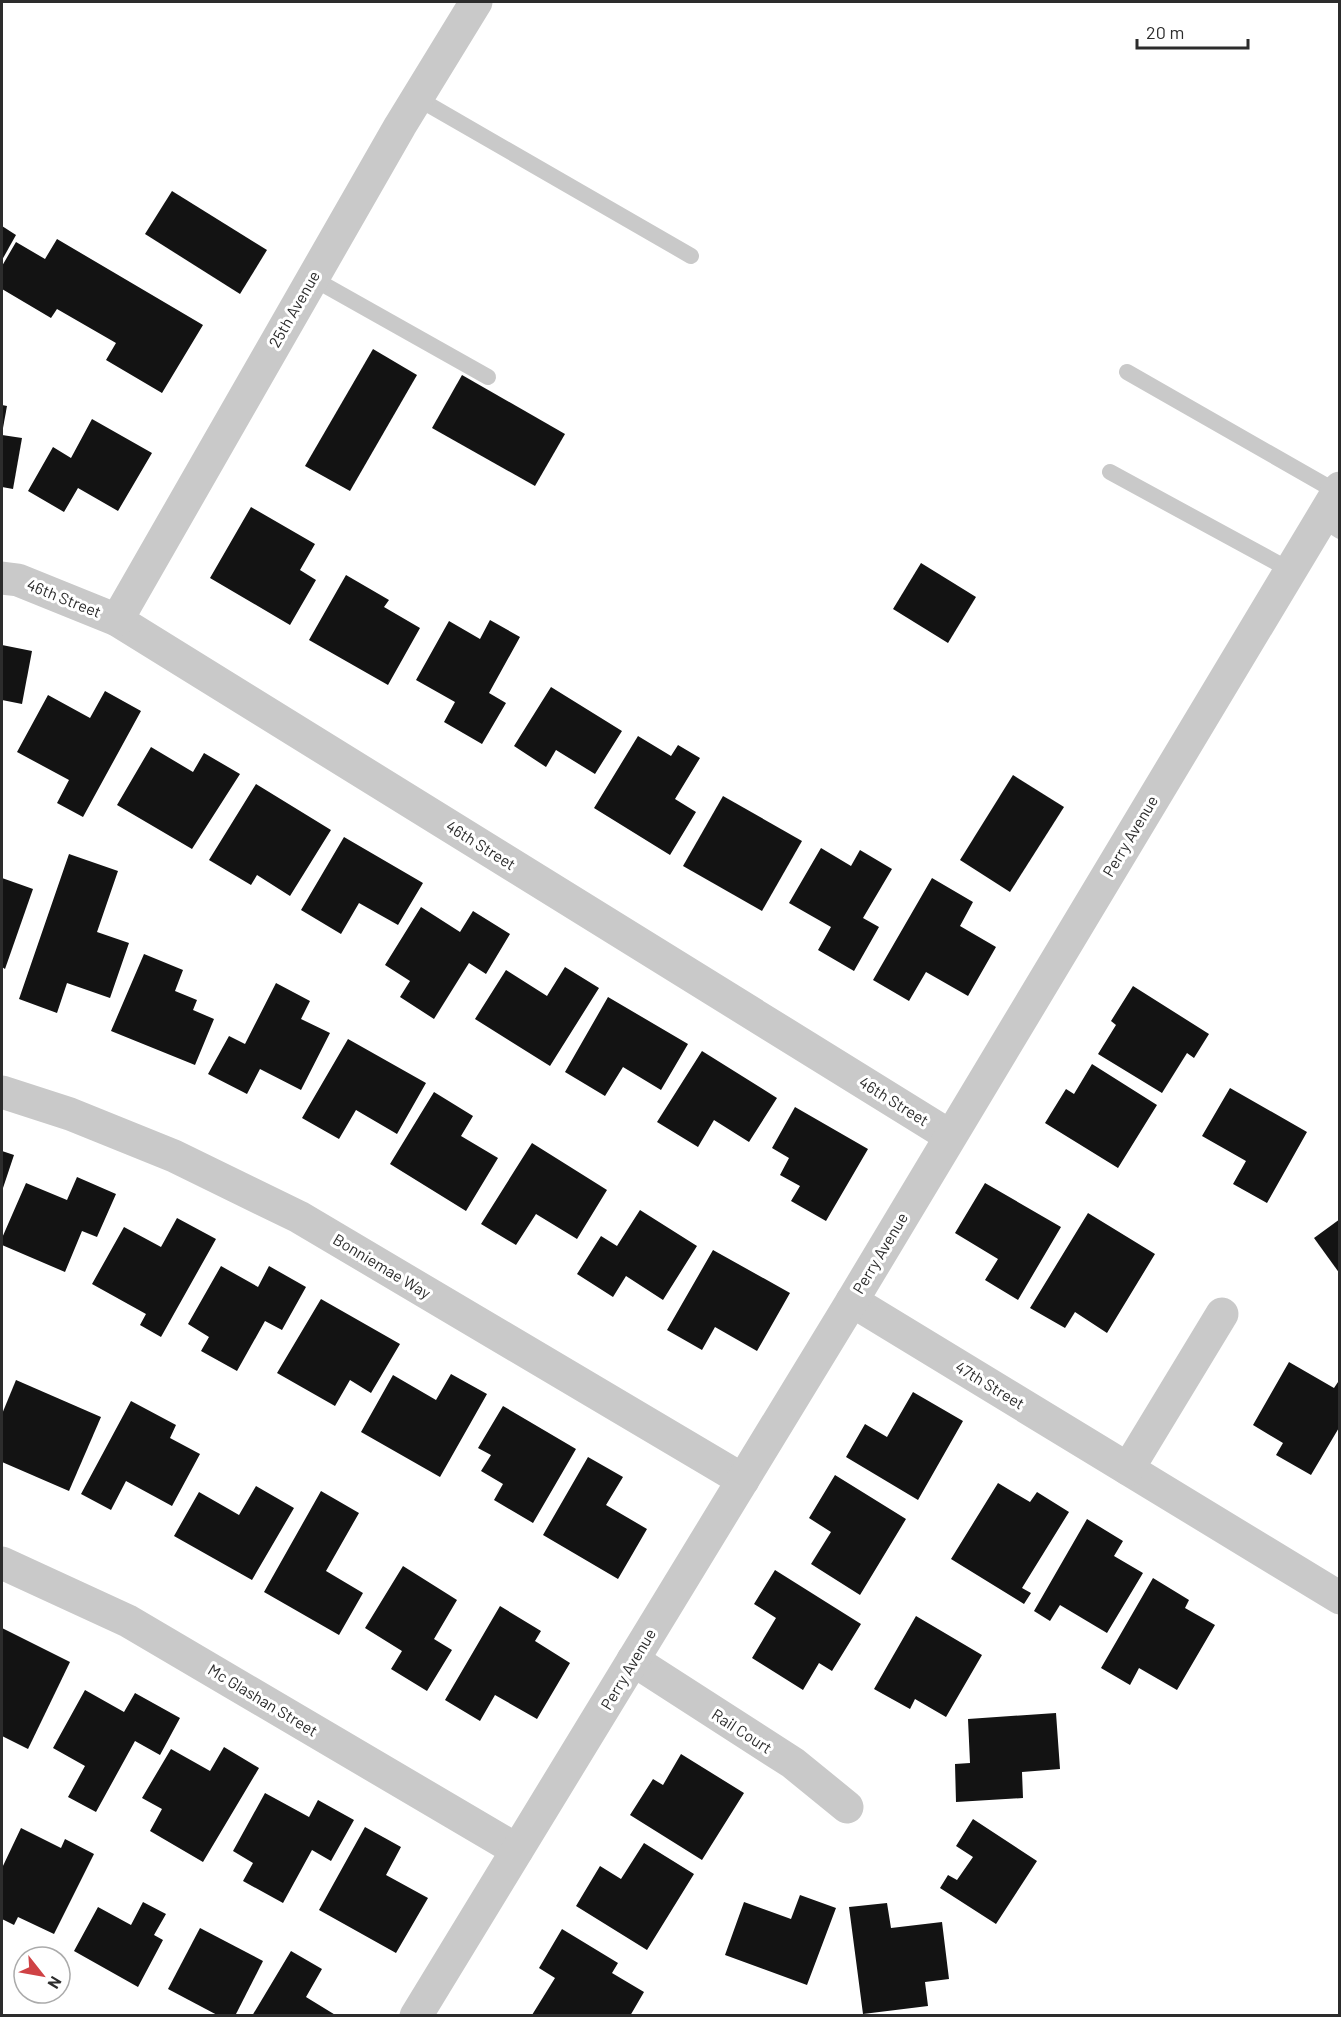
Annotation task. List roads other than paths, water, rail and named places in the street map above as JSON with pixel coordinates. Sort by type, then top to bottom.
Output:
[{"type":"street","name":"25th Avenue","points":[[117,620],[312,278],[476,2]]},
{"type":"street","name":"Perry Avenue","points":[[416,2016],[852,1300],[1290,570],[1330,525],[1338,490]]},
{"type":"street","name":"46th Street","points":[[2,578],[18,580],[117,620],[950,1136]]},
{"type":"street","name":"Bonniemae Way","points":[[2,1092],[70,1114],[174,1156],[299,1217],[743,1480]]},
{"type":"street","name":"47th Street","points":[[852,1300],[1340,1598]]},
{"type":"street","points":[[1128,1469],[1222,1314]]},
{"type":"street","name":"Mc Glashan Street","points":[[2,1563],[128,1621],[517,1850]]},
{"type":"street","name":"Rail Court","points":[[633,1660],[793,1763],[847,1807]]},
{"type":"lane","points":[[417,98],[691,256]]},
{"type":"lane","points":[[312,278],[488,377]]},
{"type":"lane","points":[[1127,372],[1338,490]]},
{"type":"lane","points":[[1110,472],[1290,570]]}]
